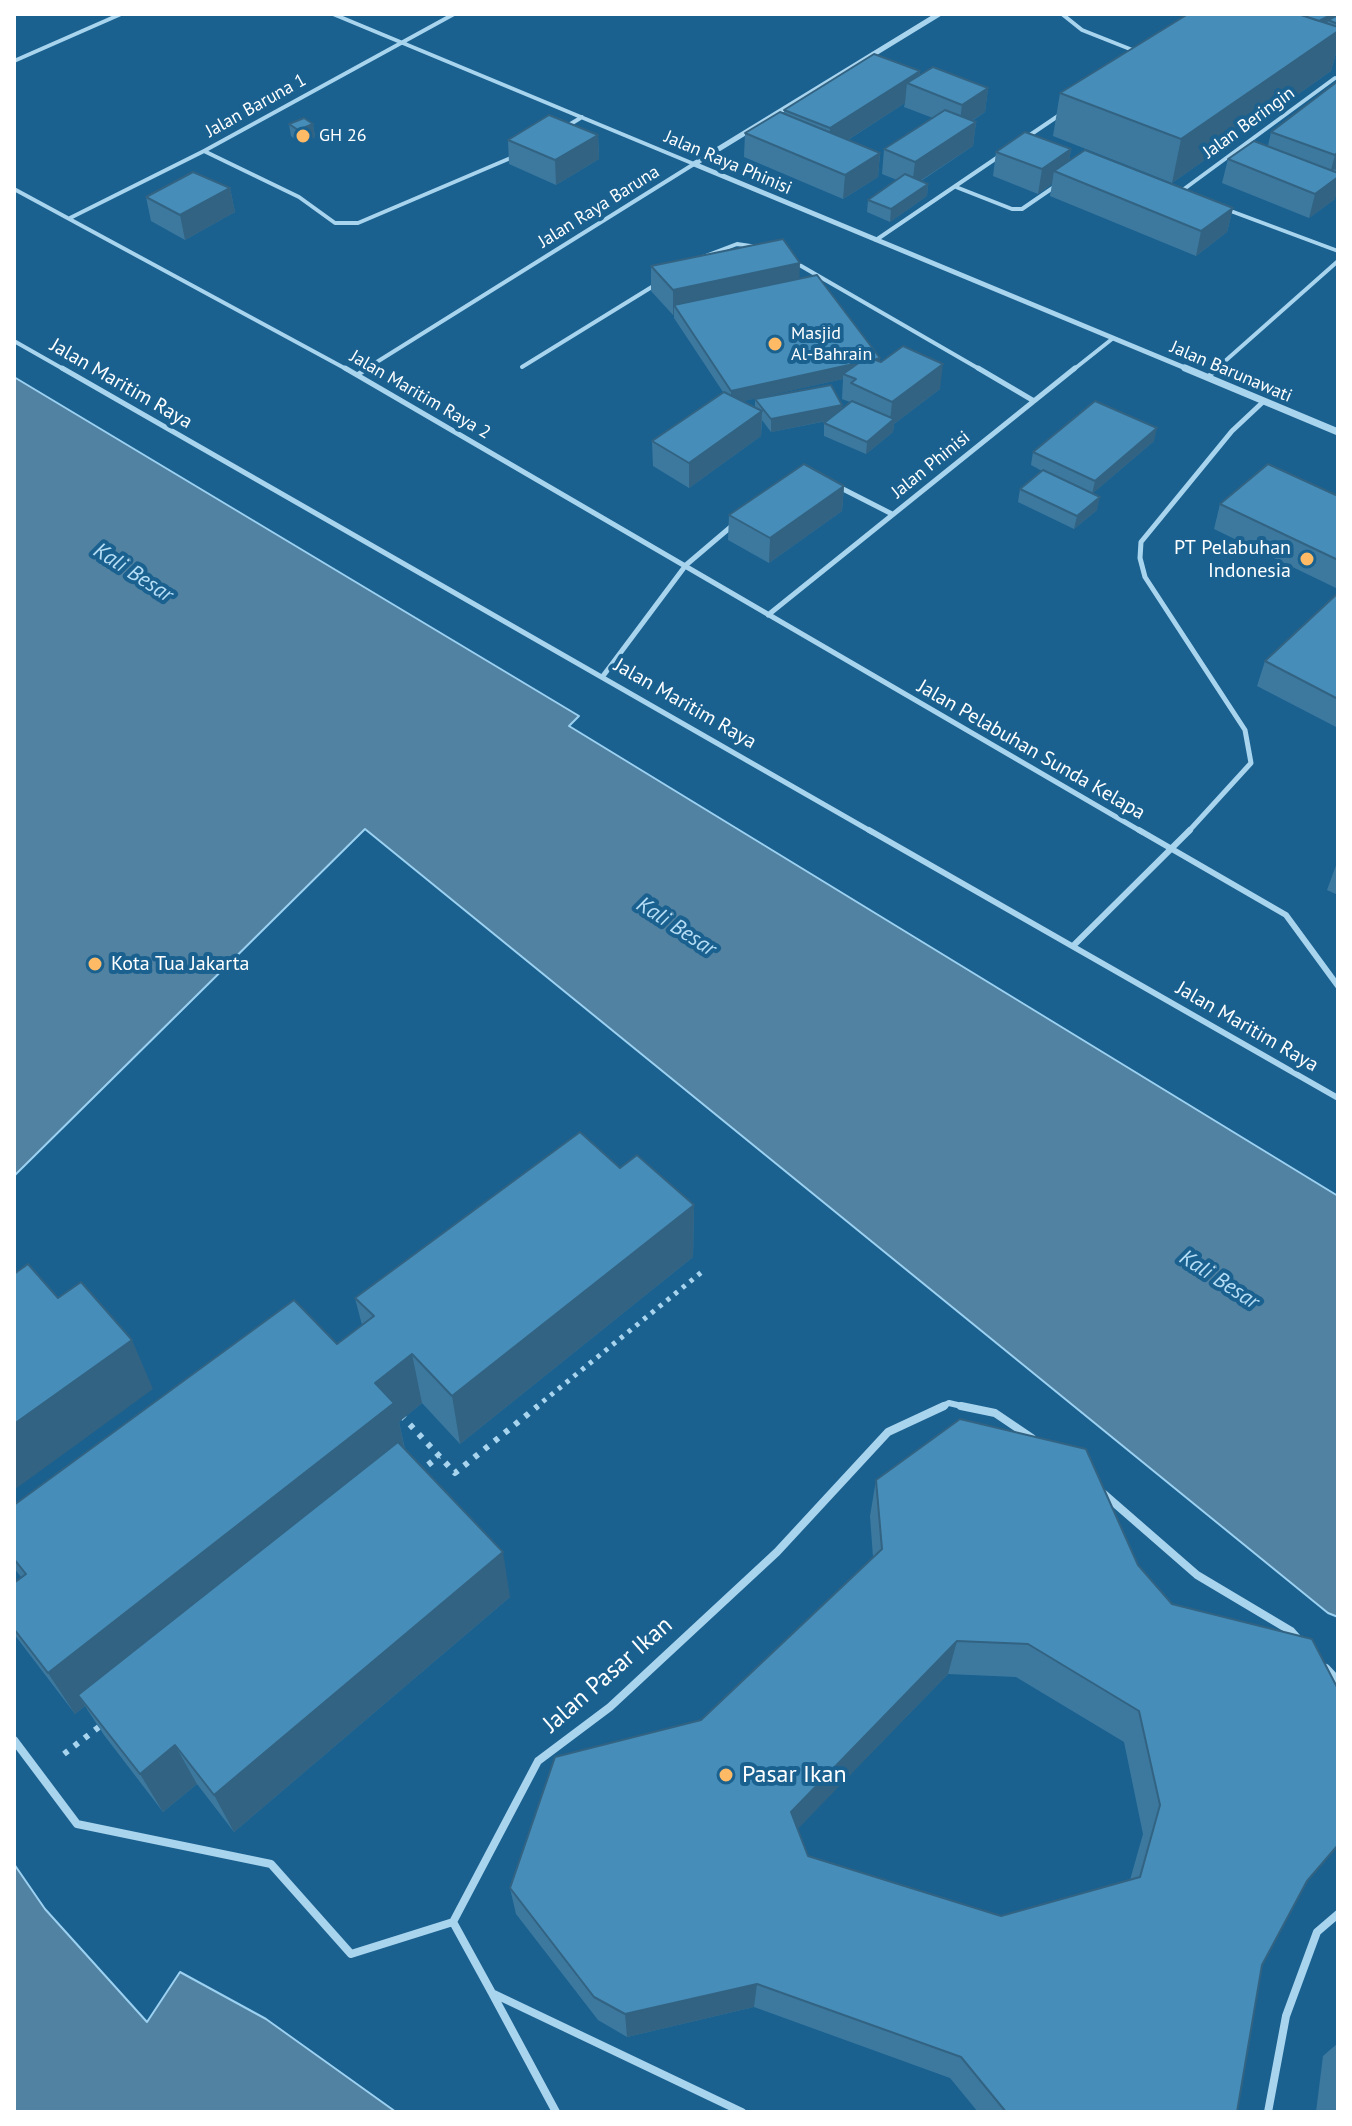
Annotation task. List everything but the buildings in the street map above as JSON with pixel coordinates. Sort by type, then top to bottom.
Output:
[{"type":"street","name":"Jalan Raya Baruna","points":[[694,164],[939,14]]},
{"type":"street","name":"Jalan Raya Phinisi","points":[[694,164],[1112,339]]},
{"type":"street","name":"Jalan Barunawati","points":[[1112,339],[1338,432]]},
{"type":"lane","points":[[14,61],[121,14]]},
{"type":"lane","name":"Jalan Raya Phinisi","points":[[333,14],[694,164]]},
{"type":"lane","name":"Jalan Baruna 1","points":[[70,218],[204,151],[454,14]]},
{"type":"lane","points":[[1062,14],[1082,30],[1136,52]]},
{"type":"lane","name":"Jalan Beringin","points":[[1194,197],[1180,192],[1335,78]]},
{"type":"lane","points":[[1017,143],[1070,109]]},
{"type":"lane","points":[[556,132],[582,117]]},
{"type":"lane","points":[[1030,134],[1042,139]]},
{"type":"lane","points":[[204,151],[299,197],[335,223],[358,223],[518,155]]},
{"type":"lane","points":[[876,240],[1005,152]]},
{"type":"lane","name":"Jalan Raya Baruna","points":[[357,375],[694,164]]},
{"type":"lane","points":[[956,187],[1012,209],[1022,209],[1067,178]]},
{"type":"lane","name":"Jalan Maritim Raya 2","points":[[14,189],[357,375],[686,565]]},
{"type":"lane","points":[[1223,208],[1338,251]]},
{"type":"lane","points":[[690,263],[703,255],[737,244],[761,248]]},
{"type":"lane","points":[[787,258],[1034,401]]},
{"type":"lane","points":[[1208,377],[1338,261]]},
{"type":"lane","points":[[522,367],[664,279]]},
{"type":"lane","name":"Jalan Phinisi","points":[[768,615],[1112,339]]},
{"type":"lane","name":"Jalan Maritim Raya","points":[[14,341],[1338,1098]]},
{"type":"lane","points":[[1073,946],[1172,849],[1251,763],[1245,730],[1145,577],[1140,558],[1141,542],[1232,431],[1264,401]]},
{"type":"lane","points":[[826,480],[892,514]]},
{"type":"lane","points":[[603,676],[686,565],[742,517]]},
{"type":"lane","name":"Jalan Pelabuhan Sunda Kelapa","points":[[686,565],[1286,915],[1338,986]]},
{"type":"lane","name":"Jalan Pasar Ikan","points":[[453,1922],[538,1761],[610,1707],[777,1552],[888,1432],[949,1403],[995,1413],[1047,1447]]},
{"type":"lane","points":[[1094,1486],[1197,1575],[1291,1631],[1310,1651]]},
{"type":"lane","points":[[1319,1661],[1338,1681]]},
{"type":"lane","points":[[14,1740],[77,1824],[271,1864],[351,1954],[453,1922],[556,2112]]},
{"type":"lane","points":[[1268,2112],[1286,2016],[1317,1932],[1338,1914]]},
{"type":"lane","points":[[492,1993],[742,2112]]},
{"type":"path","points":[[398,1413],[455,1473],[703,1271]]},
{"type":"path","points":[[414,1476],[439,1456]]},
{"type":"path","points":[[39,1774],[114,1715]]},
{"type":"water","name":"Kali Besar","points":[[14,377],[579,716],[569,726],[1338,1196],[1338,1617],[1328,1613],[365,829],[14,1176]]},
{"type":"water","points":[[14,1864],[45,1909],[147,2022],[180,1972],[266,2019],[396,2112],[14,2112]]},
{"type":"place","name":"GH 26","points":[[303,136]]},
{"type":"place","name":"Masjid Al-Bahrain","points":[[775,344]]},
{"type":"place","name":"PT Pelabuhan Indonesia","points":[[1307,559]]},
{"type":"place","name":"Kota Tua Jakarta","points":[[95,964]]},
{"type":"place","name":"Pasar Ikan","points":[[726,1775]]}]
